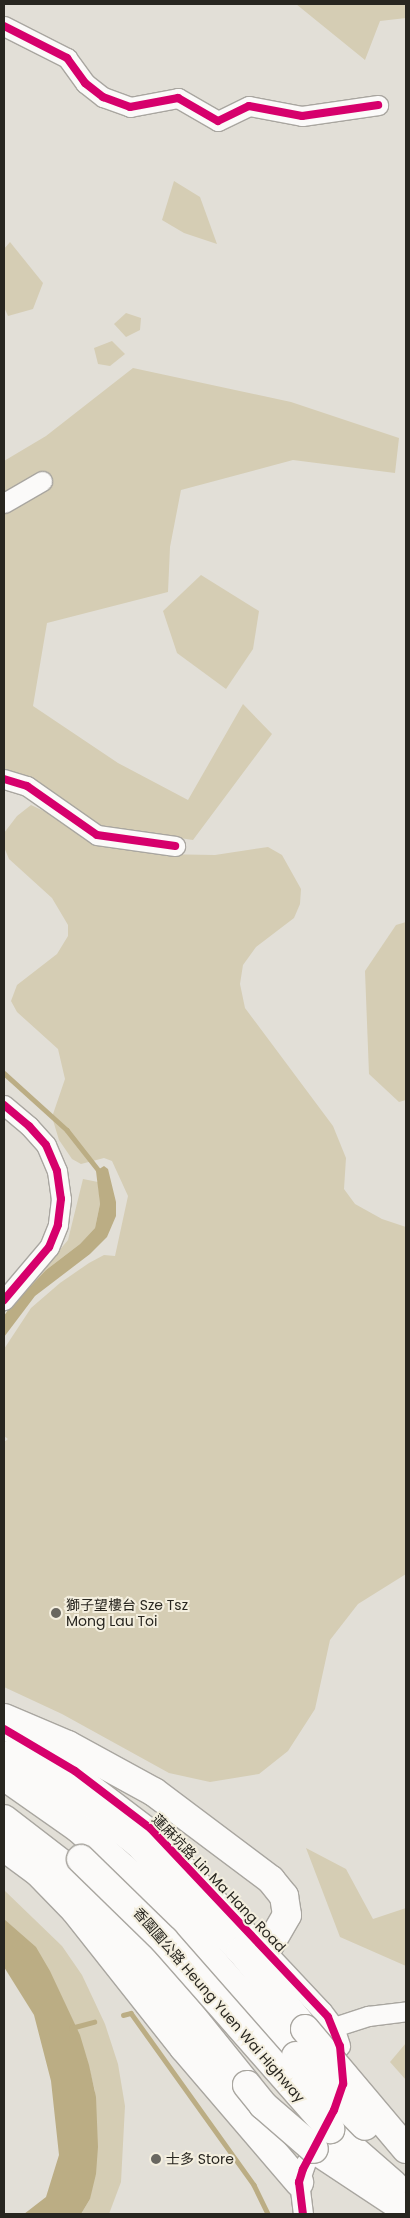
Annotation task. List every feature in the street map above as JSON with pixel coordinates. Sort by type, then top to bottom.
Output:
[{"type":"highway","points":[[4,1718],[68,1745],[175,1806],[276,1884],[286,1902],[287,1915],[267,1949]]},
{"type":"highway","points":[[4,1755],[61,1786],[103,1813],[167,1872],[262,1975],[406,2149]]},
{"type":"highway","name":"香園圍公路 Heung Yuen Wai Highway","points":[[4,1776],[78,1828],[130,1874],[325,2087],[406,2162]]},
{"type":"highway","name":"香園圍公路 Heung Yuen Wai Highway","points":[[4,1801],[55,1838],[123,1898],[212,1994],[302,2100],[356,2153],[406,2195]]},
{"type":"highway","points":[[4,1819],[65,1866],[100,1902],[263,2105],[323,2157],[406,2210]]},
{"type":"highway","points":[[4,1847],[38,1872],[76,1910],[184,2048],[302,2172]]},
{"type":"street","points":[[4,26],[67,58],[85,83],[103,97],[130,107],[178,98],[218,121],[249,106],[302,116],[378,105]]},
{"type":"street","points":[[4,503],[42,481]]},
{"type":"street","points":[[4,779],[27,786],[97,834],[175,846]]},
{"type":"street","points":[[4,1105],[29,1126],[46,1146],[57,1171],[61,1199],[58,1225],[49,1247],[4,1300]]},
{"type":"street","name":"蓮麻坑路 Lin Ma Hang Road","points":[[4,1729],[75,1771],[133,1814],[176,1853],[267,1949],[334,2027],[340,2046]]},
{"type":"street","points":[[334,2027],[368,2016],[406,2011]]},
{"type":"street","points":[[302,2172],[303,2214]]},
{"type":"shaded area","points":[[296,4],[406,4],[406,18],[380,21],[365,60]]},
{"type":"shaded area","points":[[174,181],[200,197],[217,244],[184,233],[162,220]]},
{"type":"shaded area","points":[[10,242],[43,283],[33,309],[8,316],[4,307],[4,249]]},
{"type":"shaded area","points":[[126,313],[141,318],[140,330],[126,337],[114,324]]},
{"type":"shaded area","points":[[112,341],[125,354],[110,366],[98,364],[94,348]]},
{"type":"shaded area","points":[[133,368],[291,402],[399,438],[395,473],[293,460],[181,490],[170,547],[168,592],[47,623],[33,706],[118,763],[188,800],[243,704],[272,734],[193,840],[99,826],[4,770],[4,461],[46,436]]},
{"type":"shaded area","points":[[201,575],[259,611],[253,649],[226,689],[177,653],[163,611]]},
{"type":"shaded area","points":[[31,805],[118,846],[156,854],[215,855],[268,847],[282,855],[301,889],[300,904],[294,918],[256,947],[243,965],[240,984],[245,1008],[333,1126],[346,1158],[344,1189],[355,1204],[382,1219],[406,1227],[406,1574],[358,1604],[330,1640],[315,1709],[288,1751],[259,1774],[210,1782],[169,1773],[62,1714],[4,1687],[4,1442],[8,1439],[4,1436],[4,1349],[31,1308],[60,1283],[104,1255],[115,1256],[128,1196],[112,1161],[104,1158],[81,1164],[72,1159],[59,1140],[52,1117],[65,1079],[58,1049],[17,1012],[11,1001],[17,985],[57,954],[68,936],[68,925],[52,898],[9,859],[4,847],[4,833],[17,816]]},
{"type":"shaded area","points":[[406,922],[406,1100],[399,1102],[369,1074],[365,971],[396,925]]},
{"type":"shaded area","points":[[104,1166],[108,1169],[116,1202],[116,1216],[107,1237],[90,1254],[35,1296],[4,1337],[4,1316],[8,1310],[46,1270],[80,1244],[95,1228],[100,1204],[96,1171]]},
{"type":"shaded area","points":[[83,1179],[98,1182],[100,1204],[95,1228],[80,1244],[46,1270],[4,1316],[68,1240]]},
{"type":"shaded area","points":[[306,1848],[346,1869],[373,1919],[406,1908],[406,1966],[340,1937]]},
{"type":"shaded area","points":[[4,1890],[62,1946],[82,1975],[105,2024],[118,2064],[125,2106],[121,2182],[109,2214],[81,2214],[90,2199],[95,2091],[86,2056],[4,1919]]},
{"type":"shaded area","points":[[4,1919],[36,1947],[50,1971],[80,2035],[89,2065],[96,2097],[98,2147],[96,2174],[90,2199],[81,2214],[24,2214],[46,2197],[59,2155],[51,2081],[34,2015],[4,1967]]},
{"type":"shaded area","points":[[406,2043],[406,2080],[390,2062]]},
{"type":"waterway","points":[[4,1073],[67,1130],[100,1172]]},
{"type":"waterway","points":[[123,2015],[131,2013],[254,2185],[268,2214]]},
{"type":"waterway","points":[[71,2028],[94,2022]]},
{"type":"cycle path","points":[[4,26],[67,58],[85,83],[103,97],[130,107],[178,98],[218,121],[249,106],[302,116],[378,105]]},
{"type":"cycle path","points":[[4,779],[27,786],[97,835],[175,846]]},
{"type":"cycle path","points":[[4,1105],[29,1126],[46,1145],[57,1171],[61,1199],[58,1225],[49,1247],[4,1300]]},
{"type":"cycle path","points":[[4,1729],[75,1771],[151,1829],[328,2017],[340,2046],[343,2084],[334,2110],[303,2169],[299,2182],[303,2214]]},
{"type":"place","name":"獅子望樓台 Sze Tsz Mong Lau Toi","points":[[56,1613]]},
{"type":"place","name":"士多 Store","points":[[156,2159]]}]
